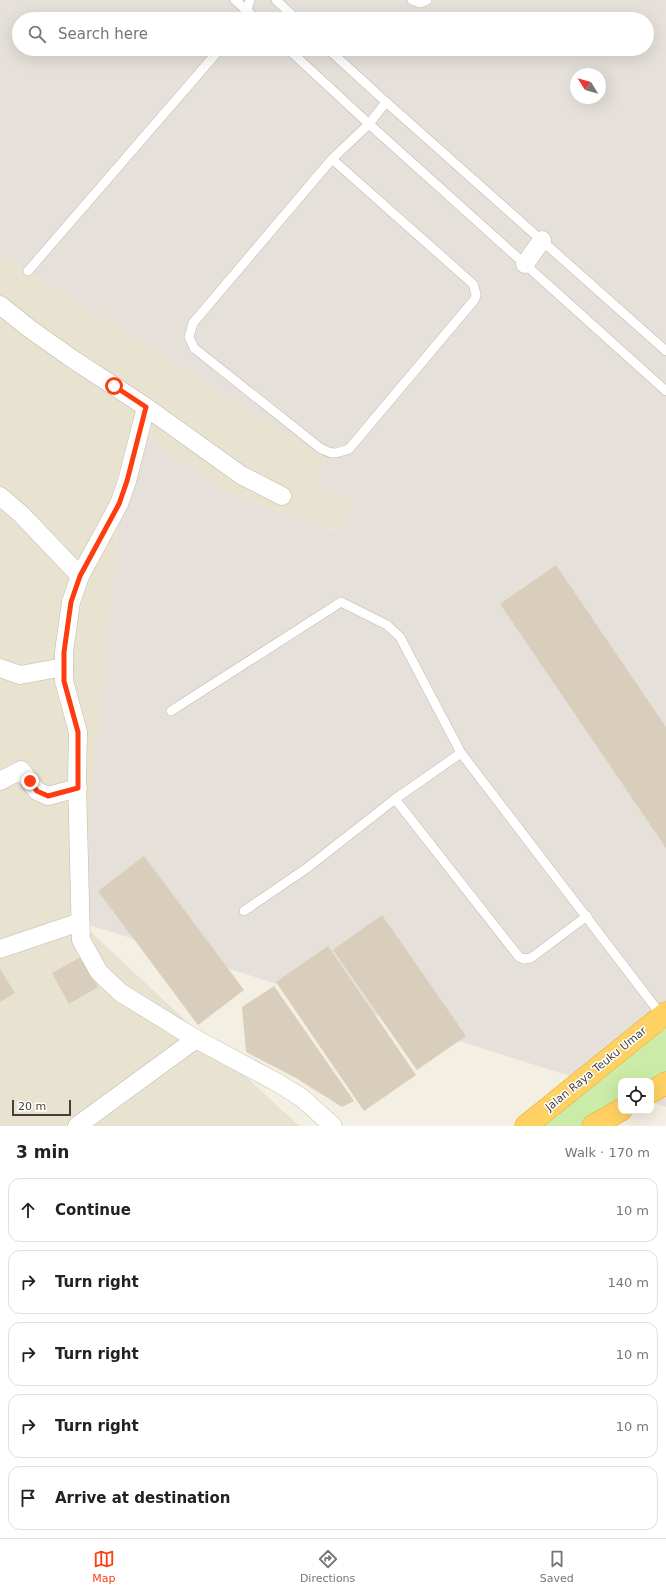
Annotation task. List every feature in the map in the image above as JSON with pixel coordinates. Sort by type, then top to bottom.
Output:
[{"type":"highway","name":"Jalan Raya Teuku Umar","points":[[526,1126],[664,1014]]},
{"type":"highway","points":[[654,1090],[666,1083]]},
{"type":"highway","points":[[593,1126],[618,1112]]},
{"type":"street","points":[[525,264],[542,240]]},
{"type":"street","points":[[0,305],[30,329],[146,407],[241,475],[282,496]]},
{"type":"street","points":[[146,407],[127,481],[119,504],[80,576],[71,602],[64,652],[64,681],[78,732],[81,940],[99,972],[120,993],[196,1039],[302,1098],[332,1126]]},
{"type":"street","points":[[2,501],[32,524],[80,576]]},
{"type":"street","points":[[0,668],[20,675],[64,667]]},
{"type":"street","points":[[0,781],[21,770],[37,791],[48,796],[78,788]]},
{"type":"street","points":[[0,949],[80,922]]},
{"type":"street","points":[[77,1126],[196,1039]]},
{"type":"lane","points":[[235,0],[247,10],[250,0]]},
{"type":"lane","points":[[276,0],[289,12]]},
{"type":"lane","points":[[412,0],[420,3],[427,0]]},
{"type":"lane","points":[[28,271],[214,56]]},
{"type":"lane","points":[[296,56],[666,391]]},
{"type":"lane","points":[[336,56],[666,351]]},
{"type":"lane","points":[[332,159],[473,284],[476,294],[475,299],[349,449],[330,454],[320,448],[194,348],[189,337],[193,323],[332,159],[369,124],[386,102]]},
{"type":"lane","points":[[171,711],[341,602],[387,625],[400,637],[461,753],[664,1014]]},
{"type":"lane","points":[[244,911],[307,868],[395,799],[461,753]]},
{"type":"lane","points":[[395,799],[519,957],[524,959],[531,958],[587,916]]},
{"type":"shaded area","points":[[0,0],[666,0],[666,1107],[654,1103],[654,1078],[618,1078],[618,1091],[80,922],[122,485],[140,433],[222,491],[338,531],[355,500],[314,486],[327,459],[0,253]]},
{"type":"shaded area","points":[[0,253],[328,459],[314,486],[355,500],[339,531],[222,491],[140,434],[122,485],[80,922],[299,1126],[0,1126]]},
{"type":"green space","points":[[666,1013],[666,1083],[654,1081],[654,1078],[618,1078],[618,1112],[593,1126],[526,1126]]},
{"type":"building","points":[[556,565],[666,727],[666,848],[500,604]]},
{"type":"building","points":[[144,856],[244,990],[198,1025],[98,891]]},
{"type":"building","points":[[382,915],[466,1036],[417,1070],[333,950]]},
{"type":"building","points":[[328,946],[416,1075],[364,1111],[276,982]]},
{"type":"building","points":[[81,957],[98,987],[69,1004],[52,973]]},
{"type":"building","points":[[0,969],[15,993],[0,1002]]},
{"type":"building","points":[[274,986],[354,1101],[342,1107],[296,1078],[246,1052],[242,1007]]},
{"type":"route","points":[[30,781],[37,791],[48,796],[78,788],[78,732],[64,681],[64,652],[71,602],[80,576],[119,504],[127,481],[146,407],[114,386]]}]
